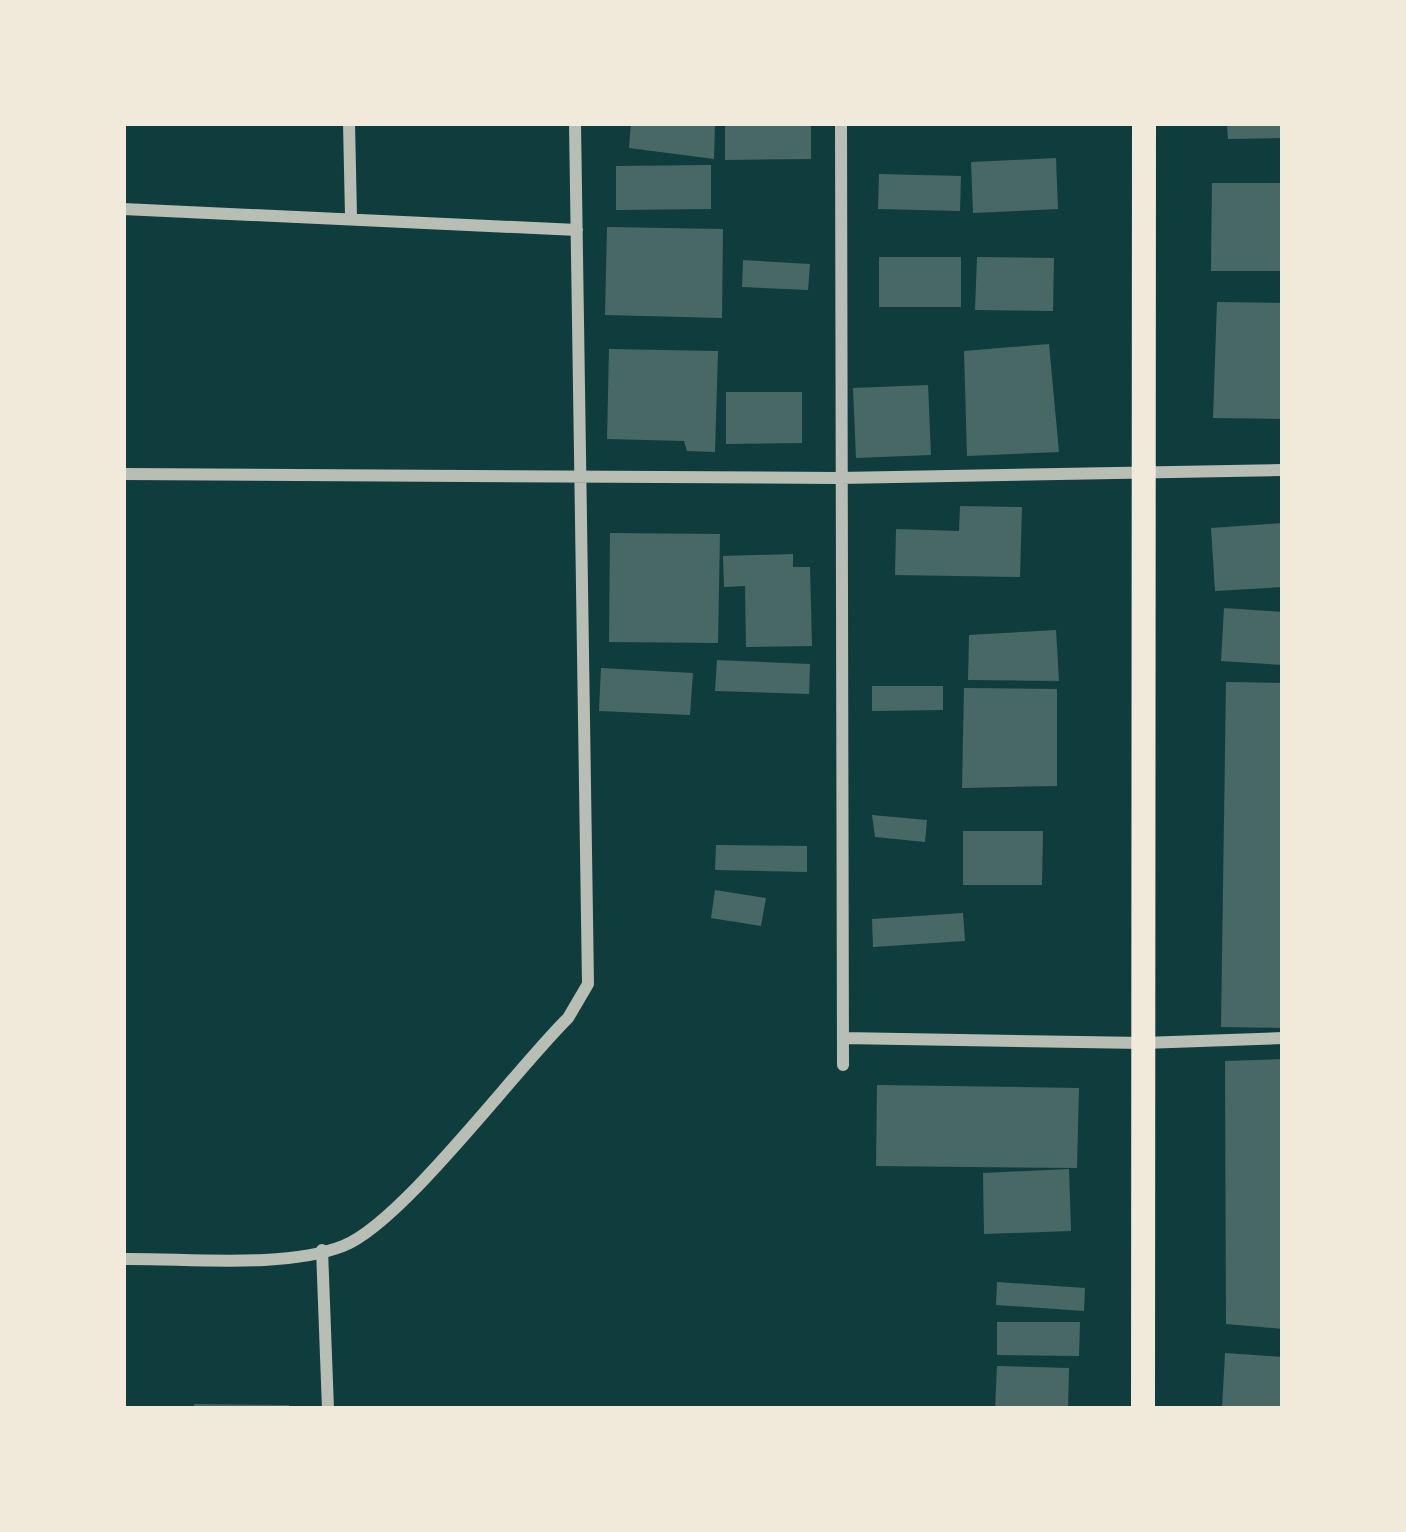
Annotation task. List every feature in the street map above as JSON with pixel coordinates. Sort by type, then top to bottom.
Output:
[{"type":"main road","points":[[1143,1409],[1144,123]]},
{"type":"street","points":[[349,123],[351,216]]},
{"type":"street","points":[[123,1259],[282,1257],[345,1246],[391,1211],[568,1018],[588,984],[575,123]]},
{"type":"street","points":[[841,123],[843,1065]]},
{"type":"street","points":[[123,209],[577,230]]},
{"type":"street","points":[[123,474],[841,478],[1283,470]]},
{"type":"street","points":[[843,1038],[1143,1043],[1283,1038]]},
{"type":"street","points":[[322,1250],[328,1409]]},
{"type":"building","points":[[631,123],[715,123],[714,159],[629,148]]},
{"type":"building","points":[[725,123],[811,123],[811,159],[725,160]]},
{"type":"building","points":[[1227,123],[1283,123],[1283,138],[1228,139]]},
{"type":"building","points":[[1056,158],[1058,209],[973,213],[971,162]]},
{"type":"building","points":[[711,165],[711,209],[616,210],[616,166]]},
{"type":"building","points":[[879,174],[961,176],[960,211],[878,209]]},
{"type":"building","points":[[1212,183],[1283,183],[1283,271],[1211,271]]},
{"type":"building","points":[[607,227],[723,229],[722,318],[605,315]]},
{"type":"building","points":[[879,257],[961,257],[961,307],[879,307]]},
{"type":"building","points":[[977,257],[1054,258],[1053,311],[975,310]]},
{"type":"building","points":[[743,260],[810,264],[808,290],[742,287]]},
{"type":"building","points":[[1217,302],[1283,303],[1283,419],[1213,418]]},
{"type":"building","points":[[1049,344],[1059,452],[967,456],[964,351]]},
{"type":"building","points":[[609,349],[718,351],[715,452],[687,451],[684,441],[607,439]]},
{"type":"building","points":[[928,385],[931,455],[856,458],[853,388]]},
{"type":"building","points":[[726,392],[802,392],[802,443],[726,444]]},
{"type":"building","points":[[960,506],[1022,507],[1020,577],[895,575],[896,529],[959,531]]},
{"type":"building","points":[[1283,523],[1283,587],[1215,591],[1211,528]]},
{"type":"building","points":[[610,533],[720,534],[718,643],[609,642]]},
{"type":"building","points":[[793,554],[793,567],[810,567],[812,646],[746,647],[745,586],[724,587],[723,556]]},
{"type":"building","points":[[1224,608],[1283,612],[1283,665],[1221,661]]},
{"type":"building","points":[[1056,630],[1059,681],[968,680],[969,635]]},
{"type":"building","points":[[717,660],[810,664],[809,694],[715,691]]},
{"type":"building","points":[[601,668],[693,673],[690,715],[599,711]]},
{"type":"building","points":[[1226,682],[1283,683],[1283,1028],[1221,1027]]},
{"type":"building","points":[[872,686],[943,686],[943,710],[872,711]]},
{"type":"building","points":[[964,688],[1057,689],[1057,786],[962,788]]},
{"type":"building","points":[[872,815],[927,820],[925,842],[875,837]]},
{"type":"building","points":[[963,831],[1043,831],[1042,885],[963,885]]},
{"type":"building","points":[[716,845],[807,846],[807,872],[715,870]]},
{"type":"building","points":[[715,890],[766,898],[761,926],[711,918]]},
{"type":"building","points":[[963,913],[965,941],[873,947],[872,919]]},
{"type":"building","points":[[1283,1059],[1283,1329],[1226,1324],[1225,1061]]},
{"type":"building","points":[[877,1085],[1079,1088],[1077,1168],[876,1166]]},
{"type":"building","points":[[1069,1169],[1071,1231],[984,1234],[983,1173]]},
{"type":"building","points":[[997,1282],[1085,1288],[1084,1311],[996,1305]]},
{"type":"building","points":[[997,1322],[1080,1322],[1079,1356],[997,1355]]},
{"type":"building","points":[[1225,1353],[1283,1357],[1283,1409],[1222,1409]]},
{"type":"building","points":[[997,1366],[1069,1368],[1068,1409],[995,1409]]},
{"type":"building","points":[[194,1404],[289,1405],[289,1409],[194,1409]]}]
